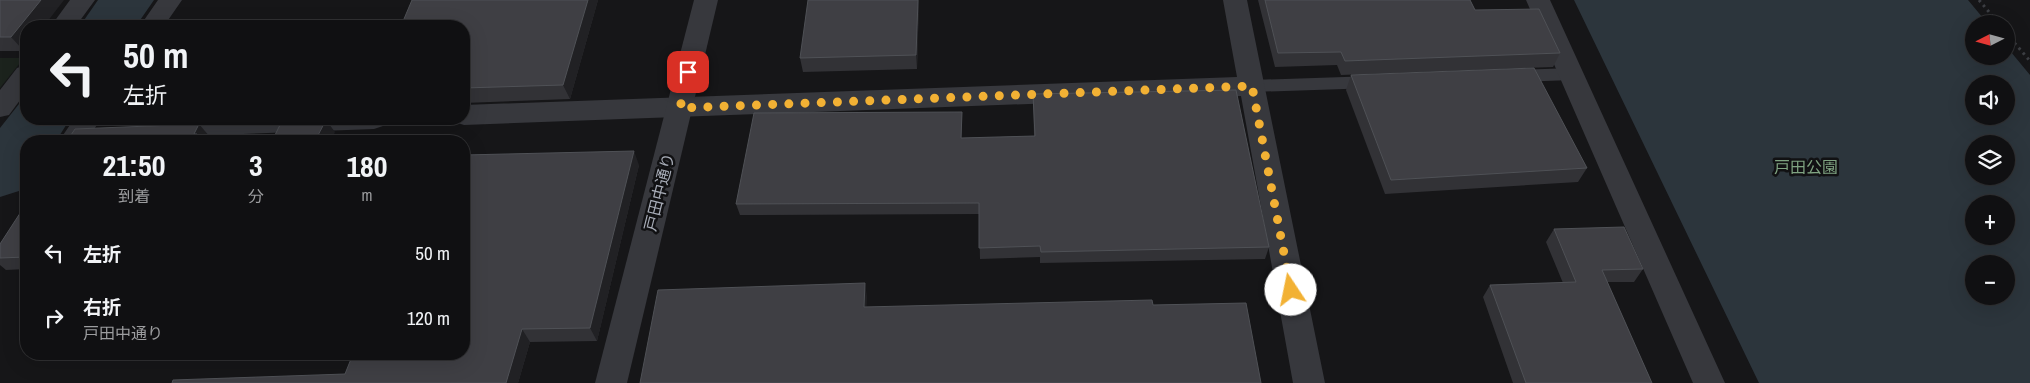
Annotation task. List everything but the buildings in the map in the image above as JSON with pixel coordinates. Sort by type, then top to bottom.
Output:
[{"type":"street","points":[[68,20],[83,0]]},
{"type":"street","points":[[156,20],[170,0]]},
{"type":"street","name":"戸田中通り","points":[[611,383],[706,0]]},
{"type":"street","points":[[1235,0],[1309,383]]},
{"type":"street","points":[[1538,0],[1709,383]]},
{"type":"street","points":[[0,108],[20,82]]},
{"type":"street","points":[[470,116],[1252,86]]},
{"type":"street","points":[[139,127],[198,125]]},
{"type":"lane","points":[[1492,77],[1572,74]]},
{"type":"lane","points":[[1252,86],[1392,81]]},
{"type":"path","points":[[1979,0],[1992,15]]},
{"type":"path","points":[[2015,44],[2030,61]]},
{"type":"shaded area","name":"戸田公園","points":[[1574,0],[1968,0],[1980,15],[1965,15],[1965,65],[2015,65],[2015,57],[2030,75],[2030,383],[1759,383]]},
{"type":"shaded area","points":[[0,58],[20,58],[20,63],[0,88]]},
{"type":"waterway","points":[[112,20],[127,0]]},
{"type":"waterway","points":[[28,135],[36,125]]},
{"type":"waterway","points":[[0,173],[20,146]]},
{"type":"route","points":[[688,72],[680,108],[1252,86],[1291,290]]}]
